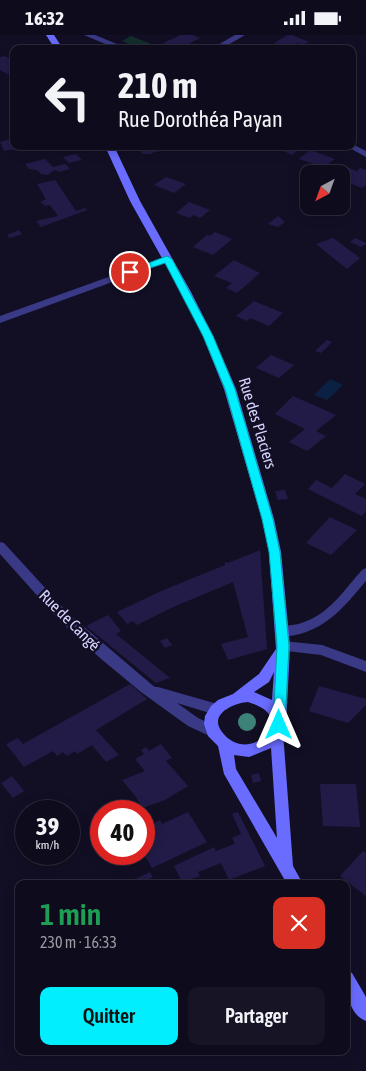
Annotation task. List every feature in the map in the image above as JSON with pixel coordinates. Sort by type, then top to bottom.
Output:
[{"type":"street","points":[[88,35],[114,45]]},
{"type":"street","points":[[222,45],[241,35]]},
{"type":"street","name":"Rue des Placiers","points":[[111,150],[135,201],[208,336],[230,389],[266,512],[274,552],[283,646],[278,717]]},
{"type":"street","points":[[0,319],[167,259]]},
{"type":"street","name":"Rue de Cangé","points":[[0,546],[64,617],[146,688],[193,722],[214,731]]},
{"type":"street","points":[[282,631],[296,631],[314,626],[323,620],[366,573]]},
{"type":"street","points":[[238,697],[264,679],[283,646],[322,651],[366,667]]},
{"type":"street","name":"Rue de Cangé","points":[[146,688],[216,709]]},
{"type":"street","points":[[286,868],[277,733],[278,717],[267,703],[258,699],[238,697],[230,699],[216,709],[212,724],[214,731],[225,745],[229,770],[293,880]]},
{"type":"street","points":[[225,745],[235,749],[256,750],[272,741],[277,733]]},
{"type":"street","points":[[350,985],[366,1013]]},
{"type":"green space","points":[[131,36],[154,45],[132,45],[122,41]]},
{"type":"water","points":[[330,379],[343,385],[327,400],[314,395]]},
{"type":"building","points":[[181,35],[193,35],[200,38],[187,45],[168,45],[163,43]]},
{"type":"building","points":[[288,35],[309,42],[303,45],[298,43],[294,45],[280,45],[274,43]]},
{"type":"building","points":[[5,56],[10,59],[10,73],[7,74],[0,70],[0,57]]},
{"type":"building","points":[[10,139],[10,150],[4,151],[0,142]]},
{"type":"building","points":[[140,150],[165,150],[152,154],[142,154]]},
{"type":"building","points":[[281,150],[298,150],[292,155]]},
{"type":"building","points":[[310,150],[335,159],[327,165],[313,165],[299,159]]},
{"type":"building","points":[[76,154],[82,160],[69,163],[63,157]]},
{"type":"building","points":[[45,159],[53,167],[65,164],[70,169],[58,172],[56,170],[48,175],[29,169],[25,164]]},
{"type":"building","points":[[350,168],[357,171],[360,168],[366,170],[366,185],[362,188],[350,183]]},
{"type":"building","points":[[166,177],[186,184],[174,193],[154,185]]},
{"type":"building","points":[[55,180],[76,211],[85,208],[87,210],[41,227],[36,221],[58,216],[50,205],[46,206],[40,202],[46,199],[37,184]]},
{"type":"building","points":[[189,202],[210,210],[200,218],[193,215],[190,218],[176,213]]},
{"type":"building","points":[[278,216],[285,222],[278,227],[268,224]]},
{"type":"building","points":[[19,230],[22,234],[10,238],[7,235]]},
{"type":"building","points":[[215,232],[232,239],[213,255],[193,247],[207,235],[210,236]]},
{"type":"building","points":[[333,238],[360,258],[347,269],[316,244]]},
{"type":"building","points":[[355,238],[366,244],[361,247],[350,242]]},
{"type":"building","points":[[234,260],[260,273],[237,293],[226,288],[232,283],[214,276]]},
{"type":"building","points":[[254,301],[283,313],[269,326],[250,318],[247,321],[236,316]]},
{"type":"building","points":[[327,340],[332,342],[321,353],[315,351]]},
{"type":"building","points":[[271,355],[294,365],[279,378],[256,368]]},
{"type":"building","points":[[293,396],[336,415],[316,431],[326,436],[307,451],[289,442],[305,429],[275,414]]},
{"type":"building","points":[[345,474],[365,484],[355,494],[366,499],[366,511],[362,516],[308,489],[316,480],[332,488]]},
{"type":"building","points":[[285,490],[288,499],[278,500],[275,491]]},
{"type":"building","points":[[330,517],[357,530],[331,555],[306,543]]},
{"type":"building","points":[[260,550],[267,649],[228,660],[221,644],[248,637],[233,582],[171,608],[137,625],[133,621],[127,624],[117,612],[159,592],[225,565],[225,562],[228,563]]},
{"type":"building","points":[[108,615],[121,631],[116,634],[170,678],[156,683],[86,626]]},
{"type":"building","points":[[167,638],[172,645],[165,648],[160,641]]},
{"type":"building","points":[[130,684],[147,699],[96,730],[119,755],[106,762],[92,745],[77,754],[75,751],[67,756],[63,752],[57,756],[53,751],[24,767],[6,744],[18,738],[23,744]]},
{"type":"building","points":[[319,686],[366,699],[366,705],[348,723],[309,711]]},
{"type":"building","points":[[161,744],[172,758],[166,761],[188,786],[165,800],[155,803],[155,800],[138,800],[122,780],[145,771],[135,759],[144,754],[141,750],[146,747],[149,751]]},
{"type":"building","points":[[259,773],[261,781],[253,783],[251,775]]},
{"type":"building","points":[[12,776],[24,791],[13,798],[1,783]]},
{"type":"building","points":[[320,784],[356,784],[360,827],[323,826]]},
{"type":"building","points":[[188,812],[207,842],[152,868],[150,865],[155,865],[155,823],[160,820],[162,824]]},
{"type":"building","points":[[238,812],[265,866],[229,880],[221,863],[198,872],[200,876],[181,880],[174,866],[214,847],[216,851],[235,844],[232,838],[241,834],[232,814]]},
{"type":"building","points":[[363,851],[366,853],[366,896],[350,884],[350,880],[345,880],[340,876]]},
{"type":"building","points":[[150,872],[153,877],[147,880],[136,879]]},
{"type":"route","points":[[130,272],[167,259],[208,336],[230,389],[268,519],[274,552],[283,646],[279,725]]}]
